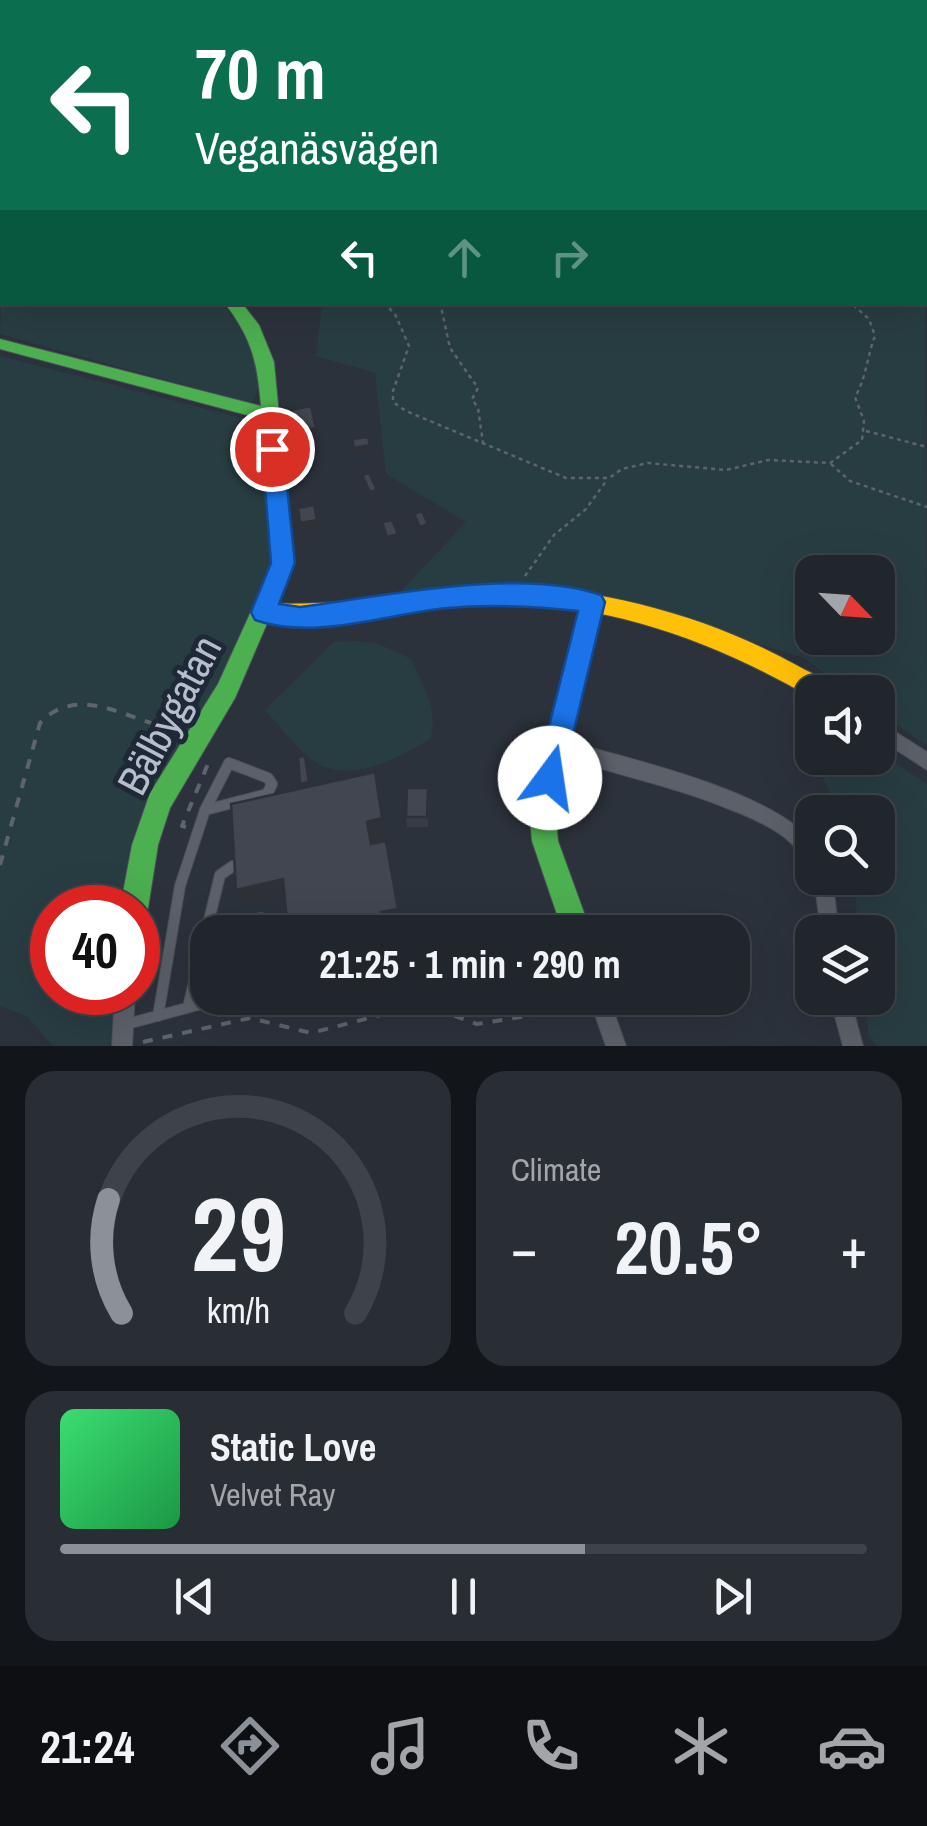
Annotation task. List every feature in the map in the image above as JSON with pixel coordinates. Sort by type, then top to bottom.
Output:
[{"type":"street","points":[[0,344],[271,415],[266,362],[258,338],[234,305]]},
{"type":"street","name":"Bälbygatan","points":[[143,885],[145,845],[159,802],[227,691],[283,563],[271,415]]},
{"type":"street","points":[[264,612],[300,618],[354,614],[438,598],[514,594],[592,602],[655,614],[695,628],[795,676]]},
{"type":"street","points":[[570,915],[546,842],[542,810],[592,602]]},
{"type":"street","points":[[895,740],[927,762]]},
{"type":"street","points":[[558,747],[669,778],[764,815],[795,836]]},
{"type":"street","points":[[605,1015],[616,1046]]},
{"type":"street","points":[[845,1015],[853,1046]]},
{"type":"lane","points":[[158,1016],[178,885],[202,811],[229,764],[268,778],[272,784],[267,794],[202,811]]},
{"type":"lane","points":[[211,915],[220,875],[233,866]]},
{"type":"lane","points":[[134,1036],[158,1016],[188,1007],[190,999]]},
{"type":"path","points":[[387,305],[409,346],[393,391],[393,402],[406,411],[566,478],[609,478]]},
{"type":"path","points":[[441,305],[451,347],[478,388],[472,398],[478,408],[484,444]]},
{"type":"path","points":[[514,594],[554,534],[586,509],[609,478],[622,469],[648,463],[726,470],[768,460],[830,463],[862,440],[866,432],[855,397],[862,386],[865,360],[876,336],[869,318],[854,305]]},
{"type":"path","points":[[866,432],[927,448]]},
{"type":"path","points":[[830,463],[850,481],[927,507]]},
{"type":"path","points":[[0,865],[40,723],[48,710],[68,702],[85,702],[170,730],[204,726]]},
{"type":"path","points":[[195,829],[182,826],[210,759]]},
{"type":"path","points":[[134,1036],[250,1018],[312,1032],[380,1015]]},
{"type":"path","points":[[452,1015],[477,1024],[537,1015]]},
{"type":"green space","points":[[1,305],[222,305],[251,352],[258,381],[256,393],[250,403],[0,334]]},
{"type":"green space","points":[[322,305],[926,305],[927,746],[895,723],[895,675],[828,675],[795,655],[895,655],[895,555],[795,555],[795,655],[596,594],[392,601],[466,522],[386,474],[375,373],[316,356]]},
{"type":"green space","points":[[0,356],[249,420],[262,443],[271,564],[126,885],[30,885],[30,1015],[113,1015],[110,1046],[53,1046],[28,1017],[0,1006]]},
{"type":"green space","points":[[334,642],[379,644],[411,659],[428,698],[432,728],[430,739],[393,759],[365,769],[337,770],[307,756],[265,710]]},
{"type":"green space","points":[[895,762],[927,784],[927,1046],[877,1046],[869,1036],[866,1015],[895,1015],[895,915],[857,915],[855,895],[895,895],[895,795],[830,795],[822,775],[895,775]]},
{"type":"building","points":[[311,406],[316,428],[295,432],[291,410]]},
{"type":"building","points":[[368,437],[370,445],[354,448],[352,439]]},
{"type":"building","points":[[369,473],[377,490],[370,492],[362,475]]},
{"type":"building","points":[[314,505],[317,520],[300,523],[298,508]]},
{"type":"building","points":[[422,511],[428,524],[420,527],[414,514]]},
{"type":"building","points":[[392,520],[398,534],[387,537],[382,522]]},
{"type":"building","points":[[305,756],[309,782],[300,784],[298,757]]},
{"type":"building","points":[[375,772],[382,818],[367,822],[371,844],[386,841],[398,909],[381,912],[382,915],[286,915],[283,879],[236,890],[231,804]]},
{"type":"building","points":[[407,788],[428,788],[427,817],[406,817]]},
{"type":"traffic: fast","points":[[138,885],[145,845],[159,802],[227,691],[283,563],[266,362],[251,325],[234,305]]},
{"type":"traffic: fast","points":[[0,344],[271,415]]},
{"type":"traffic: fast","points":[[571,915],[545,841],[542,810],[592,602]]},
{"type":"traffic: slow","points":[[264,612],[339,612],[461,596],[557,597],[604,604],[694,629],[795,676]]},
{"type":"route","points":[[272,449],[283,563],[264,612],[300,618],[354,614],[425,600],[514,594],[592,602],[550,778]]}]
